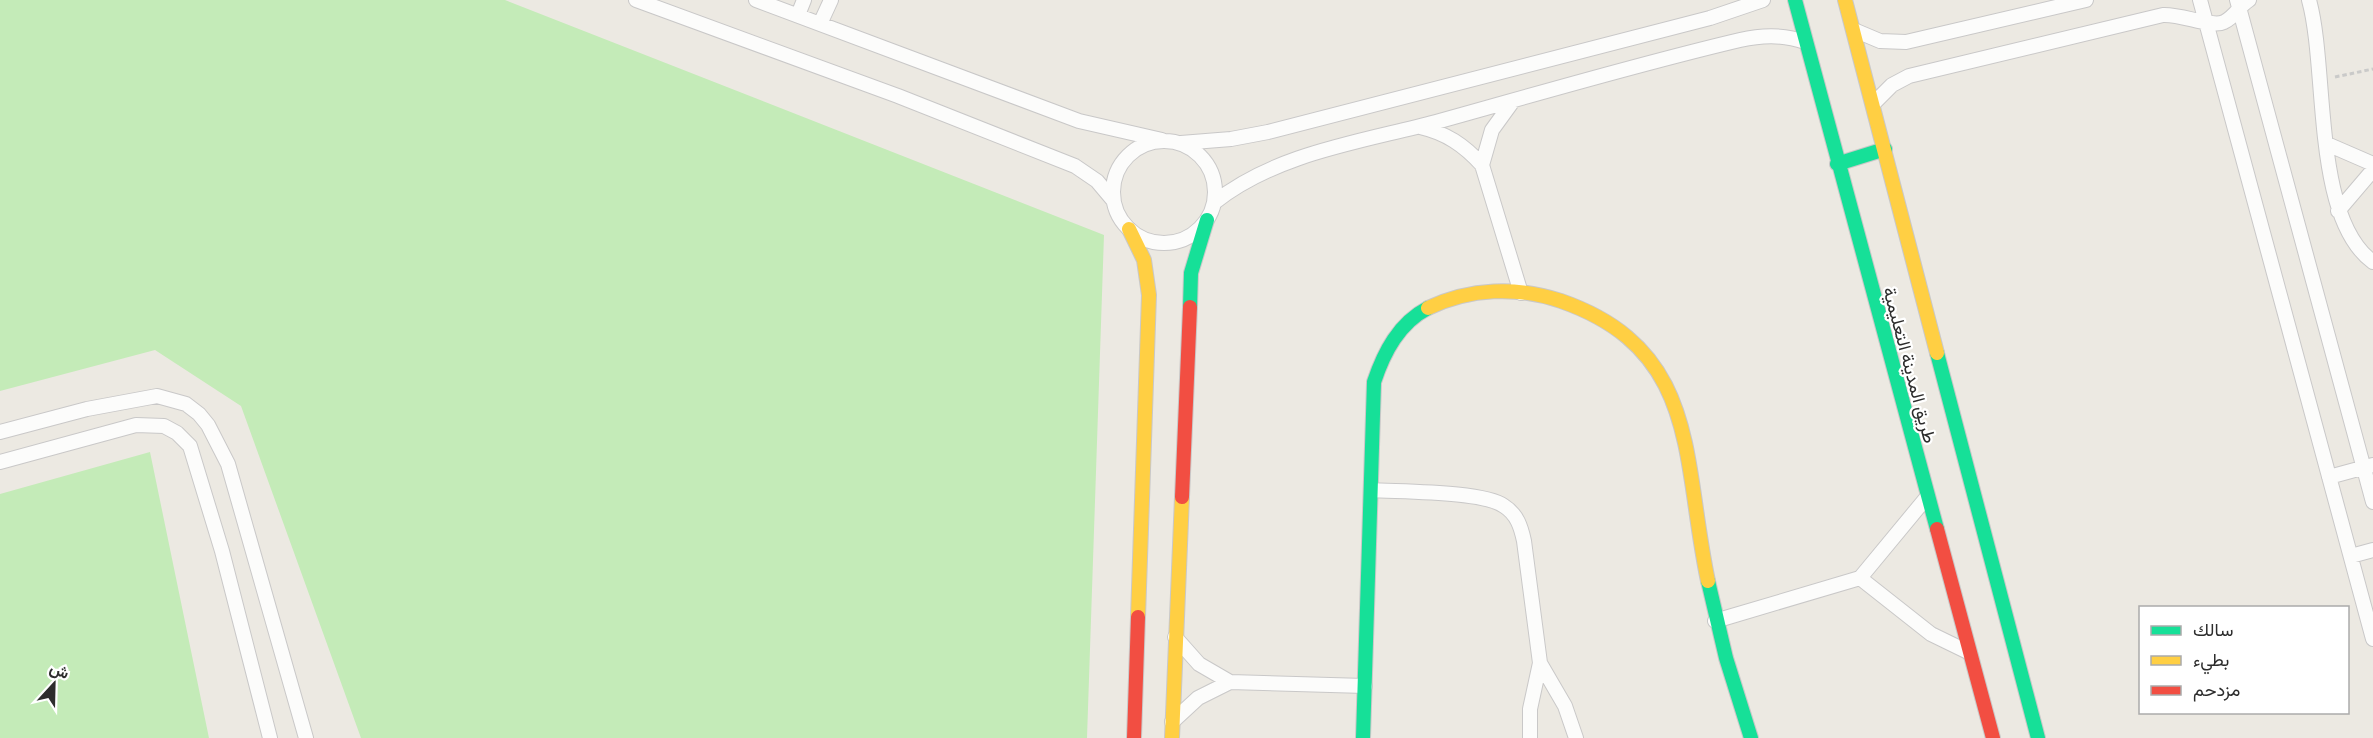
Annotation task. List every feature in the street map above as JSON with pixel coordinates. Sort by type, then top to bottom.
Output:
[{"type":"street","points":[[636,0],[898,96],[1075,166],[1097,181],[1113,200],[1118,214],[1141,249],[1148,271],[1149,295],[1134,738]]},
{"type":"street","points":[[756,0],[1079,121],[1181,143],[1231,139],[1268,132],[1710,18],[1763,0]]},
{"type":"street","points":[[798,15],[804,0]]},
{"type":"street","points":[[820,24],[831,0]]},
{"type":"street","name":"طريق المدينة التعليمية","points":[[1795,0],[1837,164],[1993,738]]},
{"type":"street","name":"طريق المدينة التعليمية","points":[[1845,0],[1874,104],[2011,642],[2038,738]]},
{"type":"street","points":[[1854,30],[1880,41],[1906,42],[2086,0]]},
{"type":"street","points":[[2200,0],[2373,639]]},
{"type":"street","points":[[2309,0],[2314,20],[2321,79],[2326,144],[2338,211],[2358,245],[2373,262]]},
{"type":"street","points":[[1874,104],[1892,85],[1909,76],[2151,17],[2176,15],[2207,24],[2225,22],[2242,2]]},
{"type":"street","points":[[2242,2],[2368,466],[2373,502]]},
{"type":"street","points":[[1215,202],[1243,182],[1281,164],[1418,126],[1740,40],[1770,36],[1791,37],[1805,42]]},
{"type":"street","points":[[1482,165],[1492,130],[1513,101]]},
{"type":"street","points":[[1418,126],[1447,136],[1472,153],[1482,165],[1521,293]]},
{"type":"street","points":[[1113,200],[1114,178],[1120,164],[1143,144],[1162,140]]},
{"type":"street","points":[[1172,738],[1191,273],[1207,220],[1215,202],[1215,183],[1209,166],[1197,152],[1181,143]]},
{"type":"street","points":[[2326,144],[2373,164]]},
{"type":"street","points":[[1837,164],[1885,149]]},
{"type":"street","points":[[2338,211],[2373,170]]},
{"type":"street","points":[[1129,229],[1145,239],[1161,243],[1178,241],[1196,233],[1207,220]]},
{"type":"street","points":[[1363,738],[1374,382],[1390,342],[1413,318],[1442,301],[1486,291],[1521,293],[1556,299],[1603,317],[1642,348],[1658,368],[1679,413],[1715,621],[1732,683],[1751,738]]},
{"type":"street","points":[[0,432],[87,410],[157,396],[186,404],[199,414],[228,464],[306,738]]},
{"type":"street","points":[[0,462],[136,425],[164,426],[190,446],[222,551],[270,738]]},
{"type":"street","points":[[2329,477],[2368,466]]},
{"type":"street","points":[[1371,490],[1476,497],[1503,504],[1513,513],[1520,525],[1524,541],[1540,663],[1530,709],[1530,738]]},
{"type":"street","points":[[1715,621],[1860,578],[1927,497]]},
{"type":"street","points":[[2351,556],[2373,550]]},
{"type":"street","points":[[1860,578],[1931,634],[1968,652]]},
{"type":"street","points":[[1175,637],[1199,664],[1230,682]]},
{"type":"street","points":[[1540,663],[1565,706],[1576,738]]},
{"type":"street","points":[[1172,722],[1198,698],[1230,682],[1365,686]]},
{"type":"path","points":[[2321,79],[2373,69]]},
{"type":"green space","points":[[0,0],[505,0],[1104,235],[1087,738],[361,738],[241,406],[155,350],[0,391]]},
{"type":"green space","points":[[150,452],[209,738],[0,738],[0,494]]},
{"type":"traffic: fast","points":[[1795,0],[1937,529]]},
{"type":"traffic: fast","points":[[1837,164],[1885,149]]},
{"type":"traffic: fast","points":[[1190,307],[1191,273],[1207,220]]},
{"type":"traffic: fast","points":[[1363,738],[1374,382],[1394,339],[1409,322],[1428,308]]},
{"type":"traffic: fast","points":[[1937,353],[2038,738]]},
{"type":"traffic: fast","points":[[1708,581],[1726,658],[1751,738]]},
{"type":"traffic: slow","points":[[1845,0],[1937,353]]},
{"type":"traffic: slow","points":[[1129,229],[1144,260],[1149,295],[1138,617]]},
{"type":"traffic: slow","points":[[1428,308],[1460,296],[1494,291],[1544,296],[1561,301],[1606,322],[1639,348],[1662,379],[1677,414],[1687,452],[1708,581]]},
{"type":"traffic: slow","points":[[1172,738],[1182,497]]},
{"type":"traffic: jam","points":[[1182,497],[1190,307]]},
{"type":"traffic: jam","points":[[1937,529],[1993,738]]},
{"type":"traffic: jam","points":[[1134,738],[1138,617]]}]
